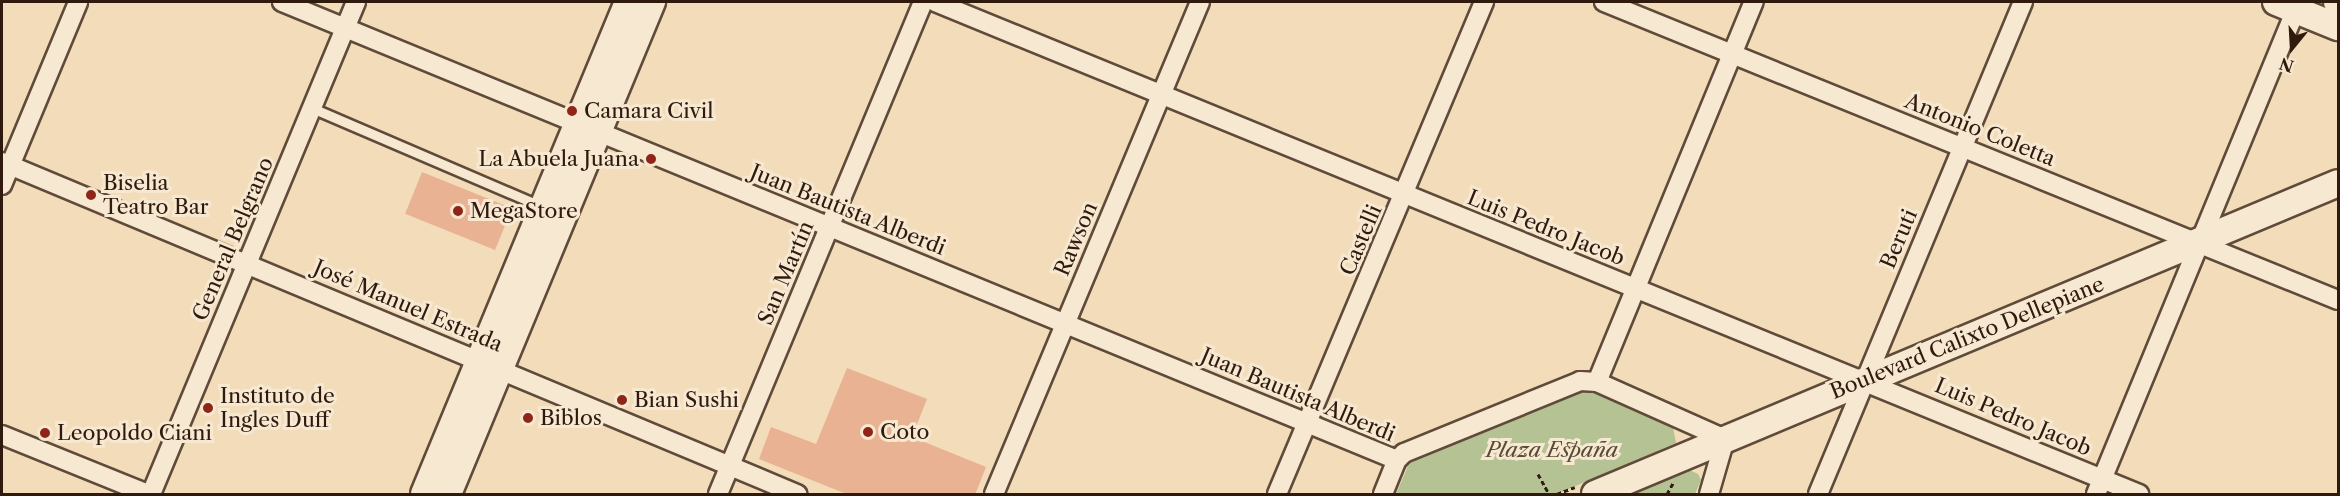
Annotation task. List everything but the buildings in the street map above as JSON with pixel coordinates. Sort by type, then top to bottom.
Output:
[{"type":"main road","points":[[424,495],[490,364],[588,129],[628,2]]},
{"type":"main road","points":[[448,495],[543,207],[588,129],[652,2]]},
{"type":"main road","points":[[2291,4],[2338,27]]},
{"type":"main road","name":"Boulevard Calixto Dellepiane","points":[[1595,495],[2338,183]]},
{"type":"street","points":[[2,185],[6,163],[78,2]]},
{"type":"street","name":"Juan Bautista Alberdi","points":[[282,2],[1397,460]]},
{"type":"street","name":"General Belgrano","points":[[150,495],[356,2]]},
{"type":"street","name":"San Martín","points":[[718,495],[923,2]]},
{"type":"street","name":"Luis Pedro Jacob","points":[[935,2],[1635,289],[1865,380],[2099,487],[2139,495]]},
{"type":"street","name":"Rawson","points":[[994,495],[1200,2]]},
{"type":"street","name":"Castelli","points":[[1277,495],[1309,424],[1484,2]]},
{"type":"street","name":"Antonio Coletta","points":[[1604,2],[2200,242],[2338,300]]},
{"type":"street","points":[[1598,382],[1754,2]]},
{"type":"street","name":"Beruti","points":[[1818,495],[2023,2]]},
{"type":"street","points":[[2099,487],[2200,242],[2291,4]]},
{"type":"street","name":"José Manuel Estrada","points":[[6,163],[490,364],[797,495]]},
{"type":"street","points":[[1383,495],[1397,460],[1404,453],[1580,381],[1598,382],[1725,439],[1709,495]]},
{"type":"street","points":[[2,435],[150,495]]},
{"type":"lane","points":[[312,108],[543,207]]},
{"type":"path","points":[[1538,474],[1549,495]]},
{"type":"green space","name":"Plaza España","points":[[1581,391],[1594,392],[1673,427],[1676,443],[1557,494],[1396,494],[1408,466],[1417,458]]},
{"type":"green space","name":"Plaza España","points":[[1687,469],[1698,474],[1701,480],[1695,494],[1626,494]]},
{"type":"place","name":"Camara Civil","points":[[572,111]]},
{"type":"place","name":"La Abuela Juana","points":[[651,159]]},
{"type":"place","name":"Biselia Teatro Bar","points":[[91,195]]},
{"type":"place","name":"MegaStore","points":[[458,211]]},
{"type":"place","name":"Bian Sushi","points":[[622,400]]},
{"type":"place","name":"Instituto de Ingles Duff","points":[[208,408]]},
{"type":"place","name":"Biblos","points":[[528,418]]},
{"type":"place","name":"Coto","points":[[868,432]]},
{"type":"place","name":"Leopoldo Ciani","points":[[45,433]]}]
